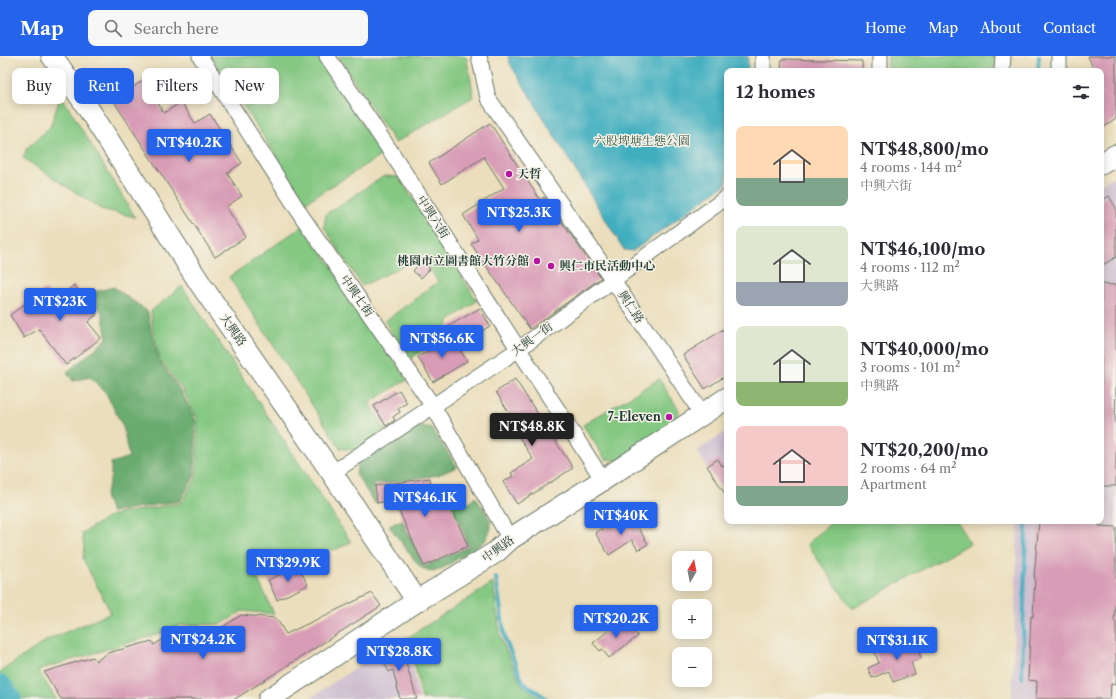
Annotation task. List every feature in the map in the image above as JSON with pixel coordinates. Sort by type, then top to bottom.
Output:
[{"type":"street","name":"大興路","points":[[52,56],[84,102],[201,285],[332,473],[417,601]]},
{"type":"street","name":"中興七街","points":[[200,56],[303,218],[433,406],[510,539]]},
{"type":"street","name":"中興六街","points":[[327,56],[395,158],[603,480]]},
{"type":"street","name":"興仁路","points":[[479,56],[488,98],[613,280],[702,414]]},
{"type":"street","points":[[763,56],[763,68]]},
{"type":"street","points":[[880,56],[880,68]]},
{"type":"street","points":[[1002,68],[1003,56]]},
{"type":"street","points":[[1059,56],[1059,68]]},
{"type":"street","points":[[1104,162],[1116,155]]},
{"type":"street","name":"大興一街","points":[[332,473],[519,349],[724,199]]},
{"type":"street","name":"中興路","points":[[269,699],[417,601],[496,552],[510,539],[603,480],[724,400]]},
{"type":"shaded area","points":[[1116,175],[1116,699],[1012,699],[1018,524],[1104,524],[1104,182]]},
{"type":"shaded area","points":[[724,433],[724,494],[697,451]]},
{"type":"shaded area","points":[[395,641],[412,665],[420,699],[309,699]]},
{"type":"green space","points":[[211,56],[319,56],[382,155],[306,202],[242,104],[279,104],[279,68],[220,68],[220,70]]},
{"type":"green space","points":[[338,56],[466,56],[473,97],[395,143]]},
{"type":"green space","points":[[888,56],[994,56],[994,68],[888,68]]},
{"type":"green space","points":[[66,103],[135,217],[101,209],[23,158],[27,148],[50,127],[58,104]]},
{"type":"green space","points":[[384,176],[399,177],[477,301],[448,321],[447,335],[408,360],[385,321],[438,282],[423,256],[362,286],[324,227],[326,214]]},
{"type":"green space","points":[[304,225],[407,380],[369,403],[386,431],[356,451],[340,448],[229,277]]},
{"type":"green space","points":[[182,286],[351,542],[337,549],[281,556],[255,573],[274,614],[242,611],[222,624],[181,625],[155,635],[38,670],[56,699],[14,699],[0,681],[0,672],[47,640],[111,613],[83,559],[84,547],[82,533],[112,515],[181,503],[196,478],[198,420],[184,392],[160,359],[153,330],[151,311]]},
{"type":"green space","points":[[114,287],[148,312],[159,360],[182,393],[196,421],[194,477],[180,501],[111,512],[105,496],[111,477],[111,463],[129,457],[123,427],[106,393],[90,377],[73,381],[67,372],[107,339],[102,312],[86,294]]},
{"type":"green space","points":[[659,379],[679,410],[677,424],[622,461],[605,459],[583,425]]},
{"type":"green space","points":[[414,427],[431,427],[457,467],[438,475],[373,485],[376,503],[374,503],[356,474],[358,461]]},
{"type":"green space","points":[[453,495],[462,506],[471,502],[475,496],[491,521],[491,529],[485,541],[440,570],[429,571],[420,567],[389,526],[402,520],[424,567],[468,547],[466,538],[448,497]]},
{"type":"green space","points":[[830,524],[958,524],[970,543],[852,609],[807,544]]},
{"type":"green space","points":[[493,583],[501,639],[521,684],[541,699],[422,699],[415,665],[399,643]]},
{"type":"water","name":"六股埤塘生態公園","points":[[508,56],[748,56],[748,68],[724,68],[724,185],[633,251],[624,250],[509,62]]},
{"type":"building","points":[[1088,56],[1116,56],[1116,119],[1104,127],[1104,68],[1093,68]]},
{"type":"building","points":[[782,59],[862,61],[862,68],[781,68]]},
{"type":"building","points":[[142,81],[142,104],[159,104],[164,113],[178,104],[182,104],[195,123],[210,114],[242,163],[227,173],[242,196],[226,207],[246,237],[215,257],[116,104],[134,104],[134,86]]},
{"type":"building","name":"桃園市立圖書館大竹分館","points":[[490,123],[540,200],[544,197],[601,278],[530,329],[471,244],[478,239],[463,215],[504,188],[484,157],[442,184],[429,163]]},
{"type":"building","points":[[1109,196],[1116,208],[1116,257],[1104,264],[1104,199]]},
{"type":"building","points":[[421,261],[430,269],[421,278],[413,271]]},
{"type":"building","points":[[1104,284],[1116,285],[1116,486],[1104,486]]},
{"type":"building","points":[[74,285],[97,314],[88,322],[101,338],[66,365],[39,329],[24,338],[10,315],[45,289],[54,301]]},
{"type":"building","points":[[480,308],[490,326],[460,344],[449,326]]},
{"type":"building","points":[[724,329],[724,377],[705,389],[683,355]]},
{"type":"building","points":[[452,337],[467,361],[433,382],[418,357]]},
{"type":"building","points":[[515,379],[573,468],[517,504],[503,482],[513,476],[511,473],[533,459],[519,437],[523,435],[496,392]]},
{"type":"building","points":[[399,390],[407,403],[398,408],[400,412],[393,417],[395,420],[386,426],[374,406]]},
{"type":"building","points":[[718,459],[722,466],[724,464],[724,492],[707,466]]},
{"type":"building","points":[[430,478],[433,498],[445,493],[468,546],[424,566],[394,500],[377,503],[375,486]]},
{"type":"building","points":[[632,518],[648,544],[638,550],[632,540],[609,555],[595,533],[612,522],[616,528]]},
{"type":"building","points":[[1039,524],[1099,524],[1099,526],[1116,527],[1116,590],[1114,621],[1116,621],[1116,685],[1111,684],[1110,699],[1036,699],[1037,681],[1028,680],[1031,616],[1033,617],[1034,577]]},
{"type":"building","points":[[298,566],[308,585],[277,600],[268,580]]},
{"type":"building","points":[[372,593],[381,606],[235,699],[61,699],[44,672],[93,657],[96,661],[108,653],[152,641],[154,645],[179,629],[206,628],[211,635],[241,615],[276,618],[286,634]]},
{"type":"building","points":[[622,620],[628,629],[630,627],[638,636],[609,658],[602,649],[600,651],[593,643]]},
{"type":"building","points":[[914,639],[921,658],[911,662],[915,674],[893,682],[889,671],[872,678],[868,668],[879,663],[875,653]]},
{"type":"building","points":[[396,645],[406,663],[417,699],[400,699],[393,670],[389,672],[379,653]]},
{"type":"waterway","points":[[1038,68],[1039,56]]},
{"type":"waterway","points":[[1022,678],[1026,524]]},
{"type":"waterway","points":[[496,578],[505,639],[523,682],[547,699]]},
{"type":"waterway","points":[[0,687],[9,699]]},
{"type":"place","name":"天哲","points":[[509,174]]},
{"type":"place","name":"桃園市立圖書館大竹分館","points":[[537,261]]},
{"type":"place","name":"興仁市民活動中心","points":[[551,266]]},
{"type":"place","name":"7-Eleven","points":[[669,417]]}]
